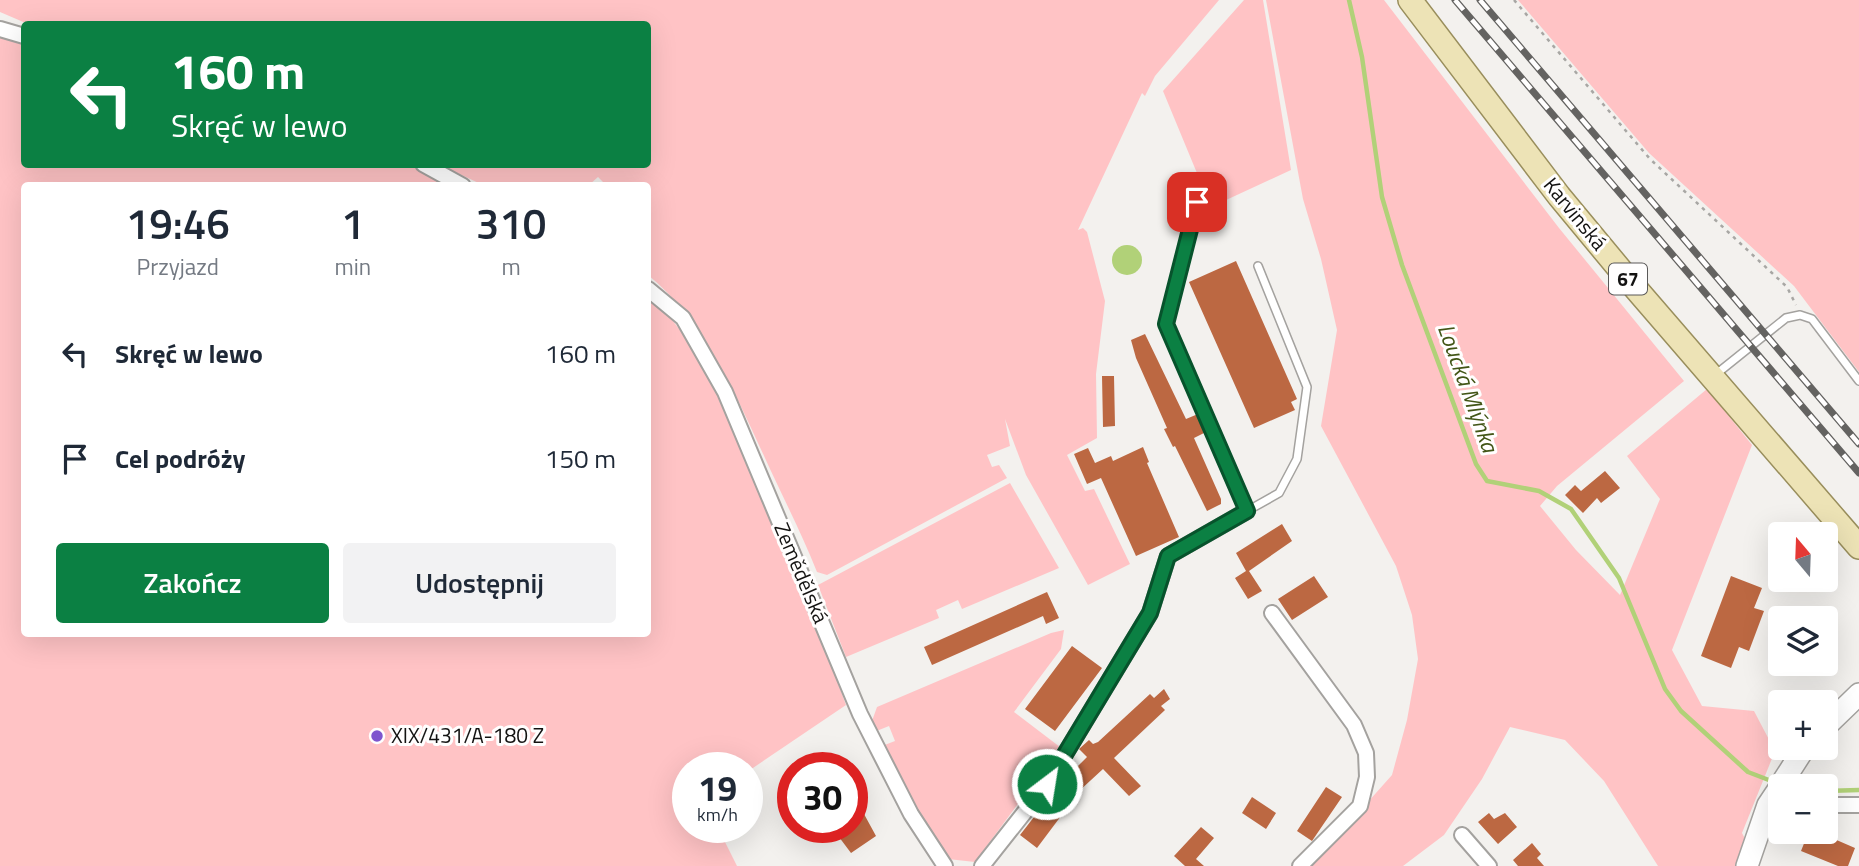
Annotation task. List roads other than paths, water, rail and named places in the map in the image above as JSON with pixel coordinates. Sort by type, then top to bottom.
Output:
[{"type":"main road","name":"Karvinská","points":[[1410,0],[1559,196],[1859,547]]},
{"type":"street","points":[[0,29],[21,35]]},
{"type":"street","points":[[430,168],[456,182]]},
{"type":"street","name":"Zemědělská","points":[[651,292],[682,318],[725,392],[860,714],[911,814],[945,866]]},
{"type":"street","points":[[982,866],[1047,784],[1144,624],[1168,556],[1247,511]]},
{"type":"street","points":[[1272,613],[1354,725],[1366,752],[1367,777],[1360,806],[1300,866]]},
{"type":"street","points":[[1838,714],[1859,694]]},
{"type":"street","points":[[1747,866],[1768,805]]},
{"type":"street","points":[[1838,805],[1859,805]]},
{"type":"street","points":[[1462,835],[1489,866]]},
{"type":"lane","points":[[1197,202],[1166,324],[1247,511],[1279,493],[1297,459],[1307,387],[1258,266]]},
{"type":"lane","points":[[1712,378],[1786,318],[1800,315],[1812,319],[1859,381]]},
{"type":"waterway","name":"Loucká Mlýnka","points":[[1349,0],[1362,57],[1382,197],[1402,265],[1476,464],[1487,481],[1539,491],[1571,509],[1619,578],[1665,689],[1681,711],[1748,772],[1768,780]]},
{"type":"waterway","name":"Loucká Mlýnka","points":[[1838,791],[1859,790]]},
{"type":"railway","points":[[1455,0],[1859,473]]},
{"type":"railway","points":[[1480,0],[1859,444]]},
{"type":"place","name":"XIX/431/A-180 Z","points":[[377,736]]}]
